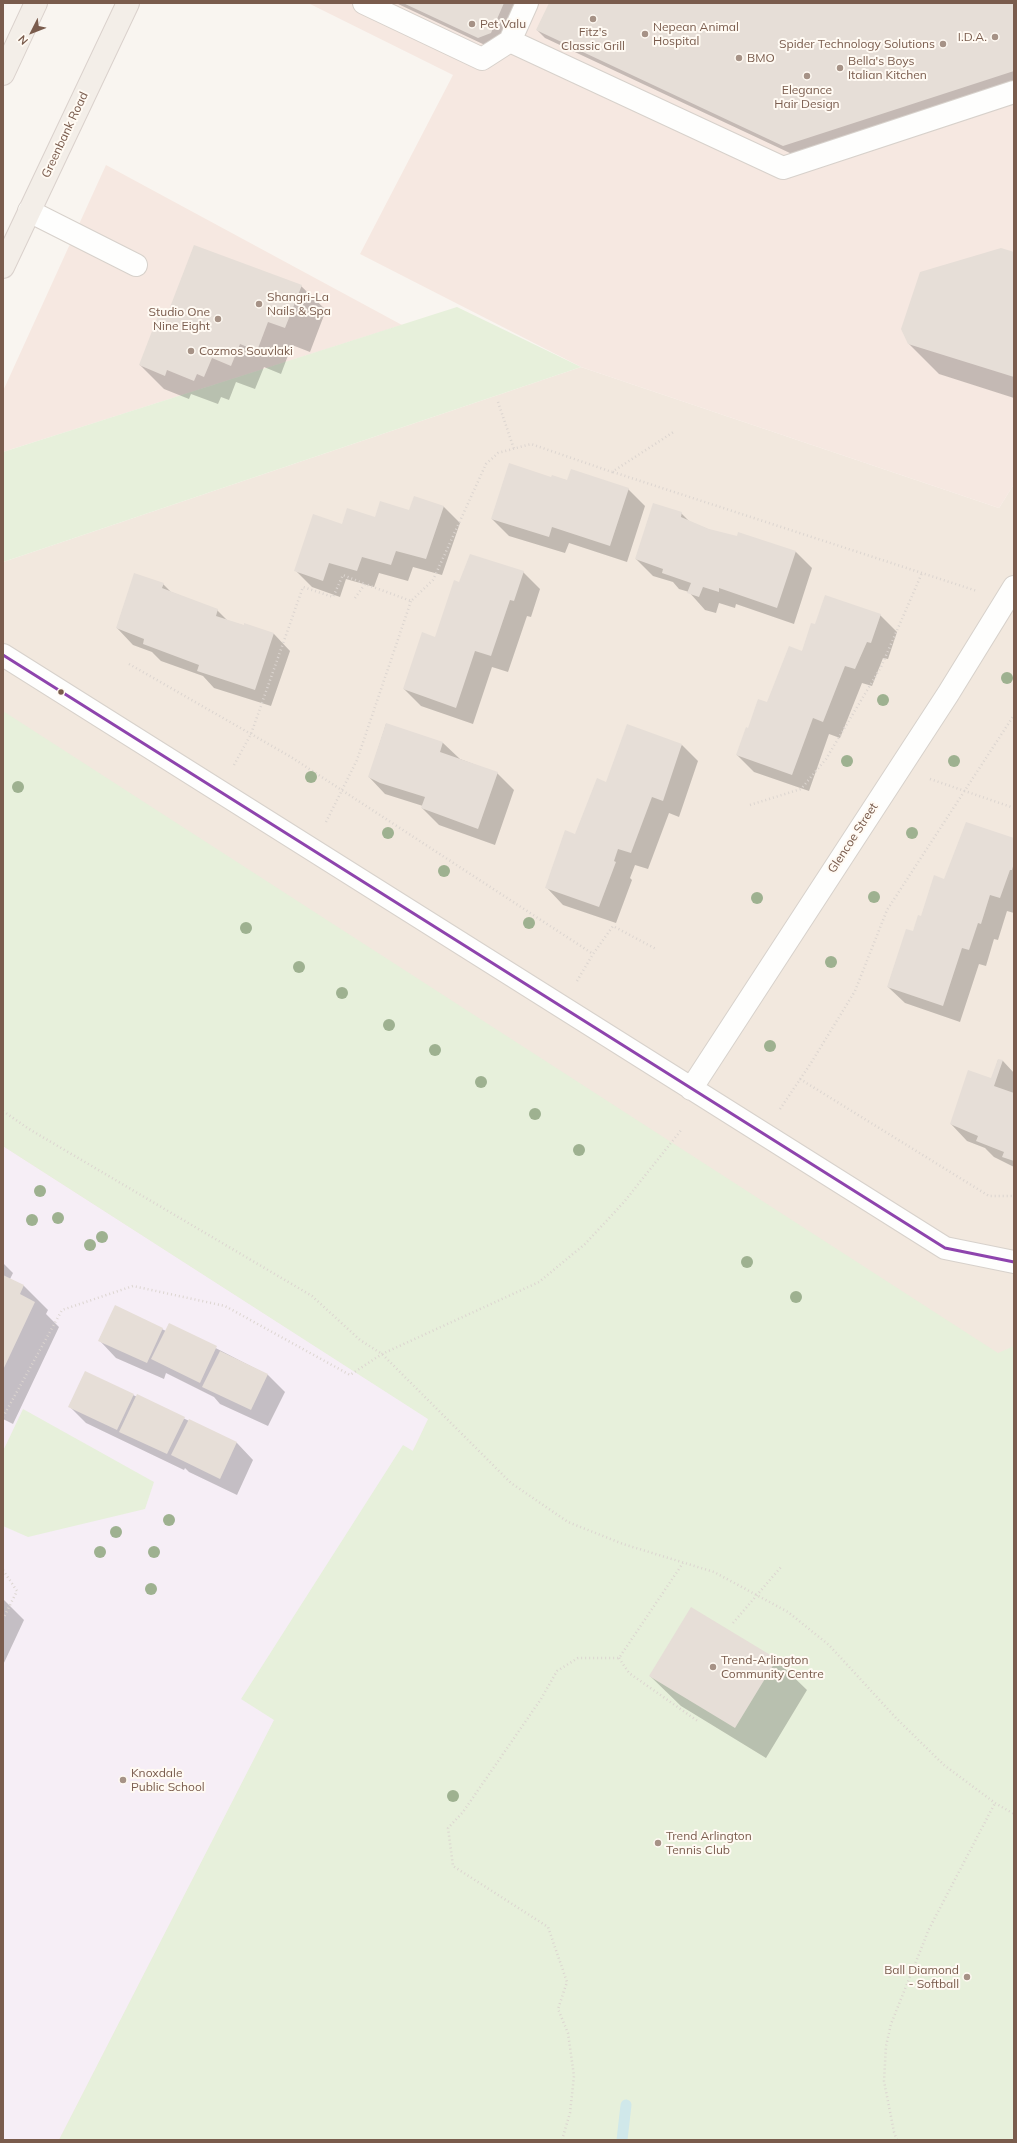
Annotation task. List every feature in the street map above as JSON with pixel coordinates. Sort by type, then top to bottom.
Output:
[{"type":"main road","points":[[3,74],[36,3]]},
{"type":"main road","name":"Greenbank Road","points":[[3,268],[128,3]]},
{"type":"street","points":[[364,3],[482,59],[510,41],[528,3]]},
{"type":"street","points":[[510,41],[784,168],[1014,92]]},
{"type":"street","points":[[29,211],[136,265]]},
{"type":"street","name":"Glencoe Street","points":[[691,1089],[899,768],[1014,587]]},
{"type":"street","points":[[3,655],[945,1248],[1014,1262]]},
{"type":"path","points":[[498,402],[514,449]]},
{"type":"path","points":[[612,472],[674,431]]},
{"type":"path","points":[[312,850],[357,760],[411,601],[433,580],[486,464],[498,453],[531,444],[982,593]]},
{"type":"path","points":[[750,805],[801,789],[826,759],[881,667],[922,573]]},
{"type":"path","points":[[220,792],[251,734],[303,588],[333,597],[343,575],[411,601]]},
{"type":"path","points":[[355,598],[365,584]]},
{"type":"path","points":[[129,664],[251,734],[342,790],[594,954],[614,926],[656,949]]},
{"type":"path","points":[[763,1134],[800,1079],[855,991],[887,910],[1014,715]]},
{"type":"path","points":[[899,768],[964,792],[1014,808]]},
{"type":"path","points":[[800,1079],[989,1196],[1014,1196]]},
{"type":"path","points":[[3,1111],[29,1129],[312,1296],[360,1340],[382,1354],[511,1483],[568,1522],[623,1544],[714,1572],[788,1612],[829,1645],[896,1719],[944,1764],[995,1803],[1014,1814]]},
{"type":"path","points":[[3,1417],[62,1310],[133,1286],[225,1306],[350,1375],[382,1354],[539,1282],[585,1244],[624,1202],[682,1128]]},
{"type":"path","points":[[619,1658],[684,1563]]},
{"type":"path","points":[[733,1623],[756,1594],[781,1567]]},
{"type":"path","points":[[3,1570],[17,1591],[3,1619]]},
{"type":"path","points":[[562,2140],[570,2113],[574,2076],[568,2033],[558,2009],[567,1982],[548,1927],[453,1866],[448,1828],[463,1812],[541,1699],[557,1671],[578,1658],[619,1658]]},
{"type":"path","points":[[619,1658],[629,1673],[699,1722]]},
{"type":"path","points":[[898,2140],[894,2132],[884,2081],[886,2046],[891,2024],[929,1929],[995,1803]]},
{"type":"shaded area","points":[[308,3],[1014,3],[1014,484],[999,508],[581,367],[360,254],[453,75]]},
{"type":"shaded area","points":[[106,165],[402,325],[3,452],[3,391]]},
{"type":"shaded area","points":[[581,367],[999,508],[1014,484],[1014,2140],[3,2140],[3,562]]},
{"type":"shaded area","name":"Knoxdale Public School","points":[[3,1146],[429,1419],[59,2140],[3,2140]]},
{"type":"green space","points":[[457,307],[581,367],[3,562],[3,452]]},
{"type":"green space","points":[[3,711],[998,1353],[1014,1346],[1014,2140],[59,2140],[274,1720],[241,1699],[403,1445],[413,1451],[428,1419],[3,1146]]},
{"type":"green space","points":[[23,1409],[154,1482],[145,1509],[28,1537],[3,1526],[3,1451]]},
{"type":"building","name":"Pet Valu","points":[[403,3],[504,3],[491,33],[478,38]]},
{"type":"building","points":[[549,3],[1014,3],[1014,71],[783,146],[536,30]]},
{"type":"building","points":[[194,245],[302,285],[285,328],[268,322],[257,351],[240,344],[231,366],[212,358],[204,377],[197,374],[194,381],[167,370],[165,376],[139,365],[159,313],[167,315]]},
{"type":"building","points":[[1001,248],[1014,252],[1014,377],[908,344],[901,329],[920,272]]},
{"type":"building","points":[[509,463],[551,477],[552,475],[567,480],[571,469],[629,488],[610,546],[552,527],[549,537],[491,519]]},
{"type":"building","points":[[414,496],[444,506],[426,559],[396,551],[391,565],[362,557],[357,571],[329,563],[323,581],[294,571],[313,514],[342,524],[347,508],[375,517],[380,501],[409,510]]},
{"type":"building","points":[[653,503],[682,512],[681,517],[709,529],[737,536],[738,532],[796,551],[777,608],[719,588],[719,592],[703,587],[699,597],[687,593],[691,583],[662,573],[663,569],[635,559]]},
{"type":"building","points":[[470,554],[524,571],[514,601],[510,600],[491,656],[475,651],[456,708],[403,689],[422,632],[435,637],[454,580],[459,582]]},
{"type":"building","points":[[134,573],[164,583],[162,588],[218,609],[216,616],[274,633],[255,690],[197,671],[199,665],[143,644],[144,639],[116,628]]},
{"type":"building","points":[[825,595],[881,614],[871,643],[867,642],[855,669],[845,666],[823,722],[813,718],[792,775],[736,755],[746,727],[748,728],[758,699],[767,702],[789,646],[802,651],[811,623],[815,624]]},
{"type":"building","points":[[386,723],[443,742],[440,752],[498,772],[478,829],[421,808],[425,797],[380,783],[368,777]]},
{"type":"building","points":[[627,724],[682,744],[663,801],[652,797],[631,853],[618,849],[614,861],[616,862],[599,907],[545,888],[565,830],[575,834],[597,778],[606,782]]},
{"type":"building","points":[[966,822],[1014,838],[1014,863],[1000,898],[990,895],[981,924],[978,923],[969,950],[962,948],[943,1006],[887,987],[906,929],[913,931],[918,915],[921,916],[934,875],[944,879]]},
{"type":"building","points":[[998,1059],[1003,1060],[994,1086],[1014,1093],[1014,1161],[1002,1157],[1004,1152],[976,1141],[978,1136],[950,1124],[968,1070],[991,1078]]},
{"type":"building","points":[[3,1275],[24,1285],[20,1294],[35,1302],[3,1370]]},
{"type":"building","points":[[115,1305],[163,1328],[147,1363],[98,1341]]},
{"type":"building","points":[[169,1323],[217,1346],[200,1383],[151,1359]]},
{"type":"building","points":[[220,1351],[268,1374],[251,1410],[202,1387]]},
{"type":"building","points":[[85,1371],[134,1394],[117,1430],[68,1407]]},
{"type":"building","points":[[137,1394],[185,1417],[167,1454],[119,1432]]},
{"type":"building","points":[[189,1419],[237,1442],[220,1479],[171,1455]]},
{"type":"building","name":"Trend-Arlington Community Centre","points":[[691,1607],[777,1659],[735,1728],[649,1676]]},
{"type":"waterway","points":[[622,2140],[626,2105]]},
{"type":"transit line","points":[[3,655],[945,1248],[1014,1262]]},
{"type":"place","name":"Fitz's Classic Grill","points":[[593,19]]},
{"type":"place","name":"Pet Valu","points":[[472,24]]},
{"type":"place","name":"Nepean Animal Hospital","points":[[645,34]]},
{"type":"place","name":"I.D.A.","points":[[995,37]]},
{"type":"place","name":"Spider Technology Solutions","points":[[943,44]]},
{"type":"place","name":"BMO","points":[[739,58]]},
{"type":"place","name":"Bella's Boys Italian Kitchen","points":[[840,68]]},
{"type":"place","name":"Elegance Hair Design","points":[[807,76]]},
{"type":"place","name":"Shangri-La Nails & Spa","points":[[259,304]]},
{"type":"place","name":"Studio One Nine Eight","points":[[218,319]]},
{"type":"place","name":"Cozmos Souvlaki","points":[[191,351]]},
{"type":"place","name":"Trend-Arlington Community Centre","points":[[713,1667]]},
{"type":"place","name":"Knoxdale Public School","points":[[123,1780]]},
{"type":"place","name":"Trend Arlington Tennis Club","points":[[658,1843]]},
{"type":"place","name":"Ball Diamond - Softball","points":[[967,1977]]}]
